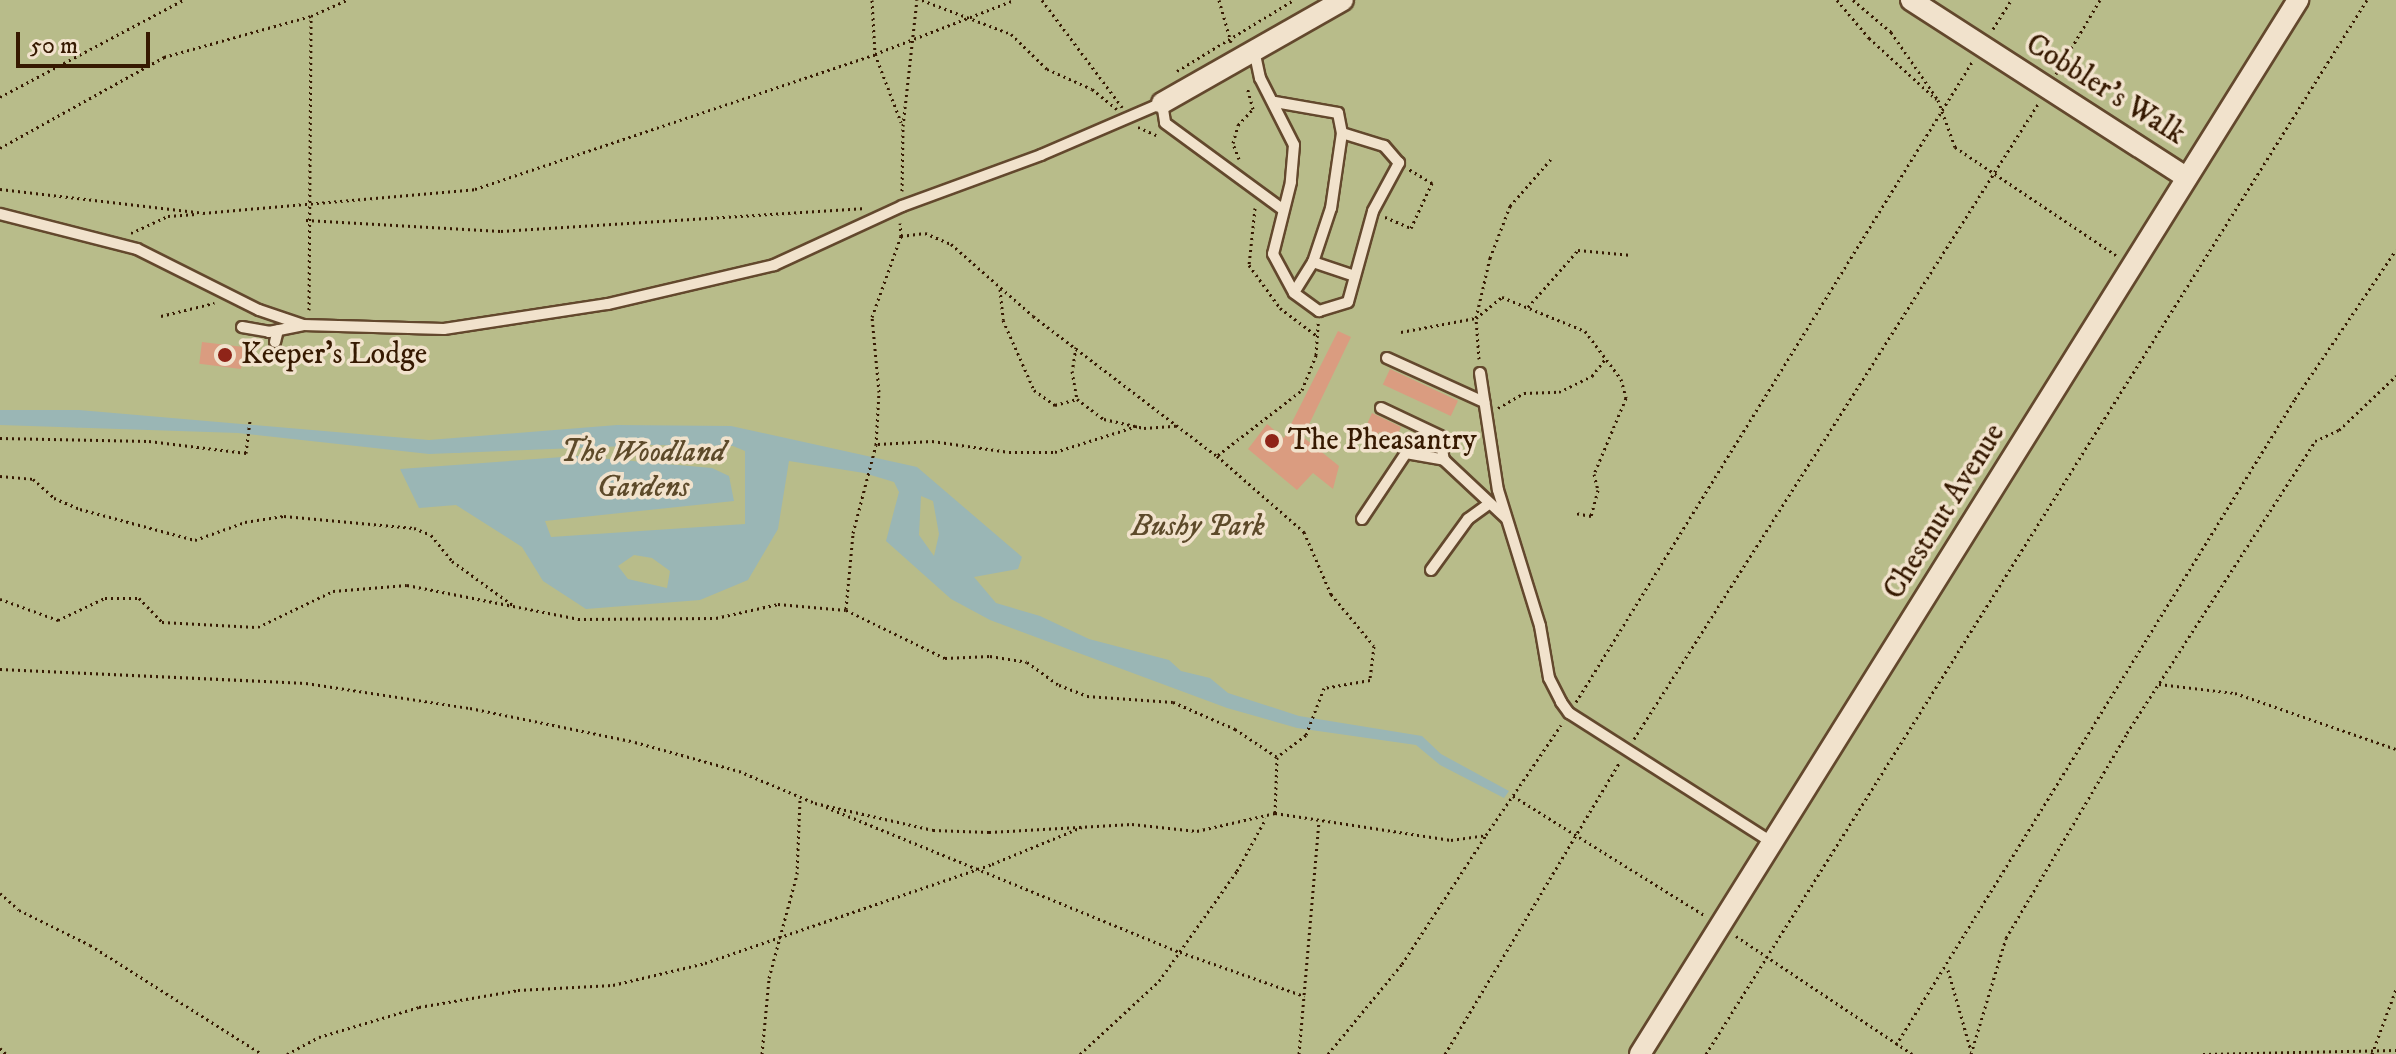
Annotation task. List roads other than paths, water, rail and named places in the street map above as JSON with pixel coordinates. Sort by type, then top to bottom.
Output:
[{"type":"street","points":[[1162,103],[1244,52],[1343,0]]},
{"type":"street","name":"Cobbler's Walk","points":[[1911,0],[2187,178]]},
{"type":"street","name":"Chestnut Avenue","points":[[1640,1054],[2298,0]]},
{"type":"lane","points":[[1244,52],[1275,102],[1294,145],[1291,182],[1273,254],[1294,293],[1319,311],[1348,302],[1373,211],[1399,163],[1384,146],[1342,133]]},
{"type":"lane","points":[[1275,102],[1338,113],[1342,133],[1331,208],[1313,262],[1294,293]]},
{"type":"lane","points":[[242,327],[263,335],[306,326],[444,329],[608,304],[774,265],[902,206],[1162,103],[1165,123],[1282,209]]},
{"type":"lane","points":[[0,214],[121,244],[237,299],[306,326]]},
{"type":"lane","points":[[1313,262],[1355,276]]},
{"type":"lane","points":[[275,342],[278,330]]},
{"type":"lane","points":[[1387,358],[1484,402]]},
{"type":"lane","points":[[1480,373],[1507,519],[1540,626],[1549,678],[1569,713],[1773,843]]},
{"type":"lane","points":[[1381,408],[1440,436],[1444,460]]},
{"type":"lane","points":[[1362,519],[1406,453],[1444,460],[1507,519]]},
{"type":"lane","points":[[1431,570],[1468,519],[1489,504]]},
{"type":"water","points":[[0,410],[79,410],[429,440],[617,425],[731,426],[917,467],[1022,557],[1018,569],[974,577],[996,603],[1040,616],[1089,639],[1169,660],[1181,671],[1210,678],[1228,693],[1299,716],[1422,736],[1441,754],[1509,791],[1504,798],[1440,765],[1416,745],[1297,728],[1227,708],[990,620],[951,599],[886,541],[899,492],[894,482],[864,473],[789,461],[778,529],[748,580],[700,600],[586,609],[543,581],[522,547],[456,505],[419,508],[400,469],[576,456],[712,468],[729,476],[734,501],[545,521],[551,537],[745,524],[745,451],[733,446],[652,445],[429,454],[238,433],[0,425]],"holes":[[[921,496],[933,501],[939,534],[934,556],[919,535]],[[634,555],[652,558],[670,571],[667,588],[628,579],[618,566]]]},
{"type":"place","name":"Keeper's Lodge","points":[[225,355]]},
{"type":"place","name":"The Pheasantry","points":[[1272,441]]},
{"type":"park label","name":"The Woodland Gardens","points":[[643,470]]},
{"type":"park label","name":"Bushy Park","points":[[1198,527]]}]
